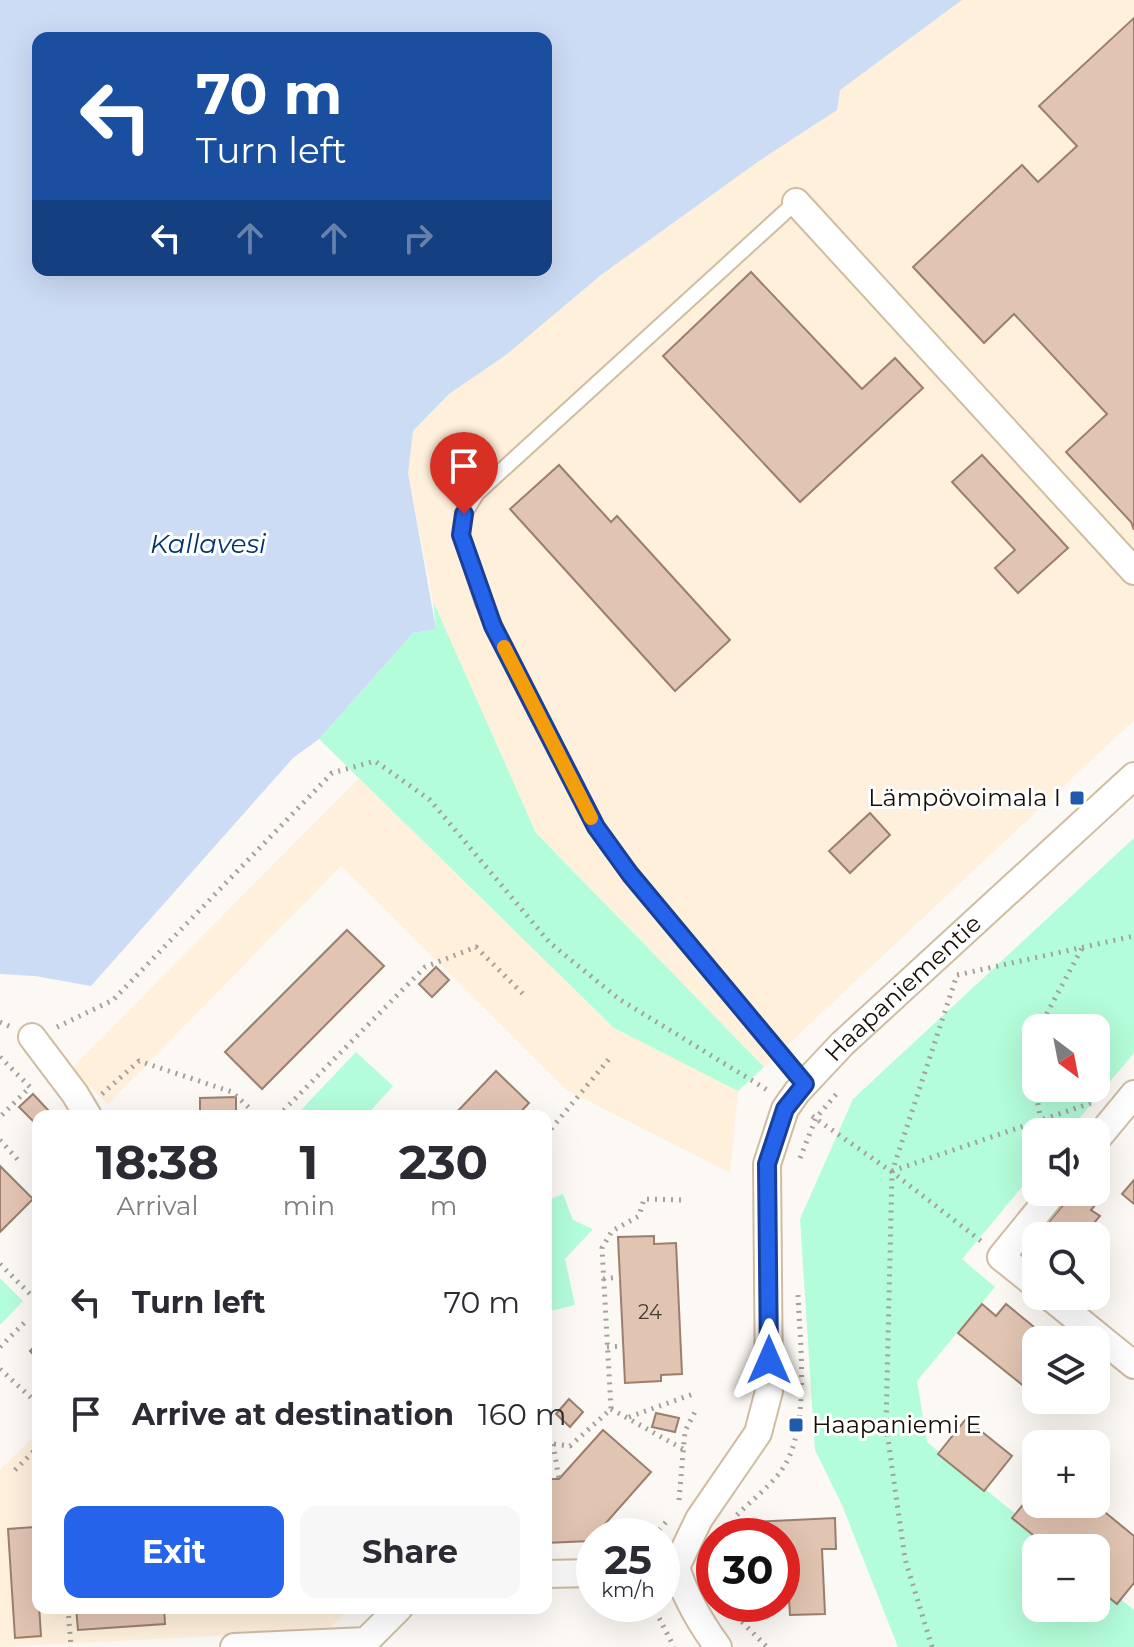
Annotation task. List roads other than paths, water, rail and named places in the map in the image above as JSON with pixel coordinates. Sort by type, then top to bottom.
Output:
[{"type":"street","points":[[796,202],[1134,571]]},
{"type":"street","name":"Haapaniementie","points":[[680,1550],[758,1433],[769,1391],[767,1164],[785,1109],[842,1044],[1134,777]]},
{"type":"street","points":[[32,1037],[85,1110]]},
{"type":"street","points":[[1110,1123],[1134,1094]]},
{"type":"street","points":[[1030,1222],[1043,1206]]},
{"type":"street","points":[[1022,1231],[1001,1257],[1022,1274]]},
{"type":"street","points":[[1066,1310],[1134,1365]]},
{"type":"street","points":[[552,1574],[576,1573]]},
{"type":"street","name":"Haapaniementie","points":[[680,1586],[700,1623],[718,1647]]},
{"type":"street","points":[[234,1647],[366,1644],[394,1614]]},
{"type":"lane","points":[[796,202],[477,493],[464,514],[461,535],[493,626],[596,827],[630,874],[805,1084]]},
{"type":"water","name":"Kallavesi","points":[[0,0],[962,0],[840,90],[837,110],[759,161],[601,275],[506,355],[449,394],[413,431],[408,473],[436,629],[413,633],[319,739],[293,758],[91,986],[35,976],[0,974]]},
{"type":"place","name":"Lämpövoimala I","points":[[1077,798]]},
{"type":"place","name":"Haapaniemi E","points":[[796,1425]]}]
